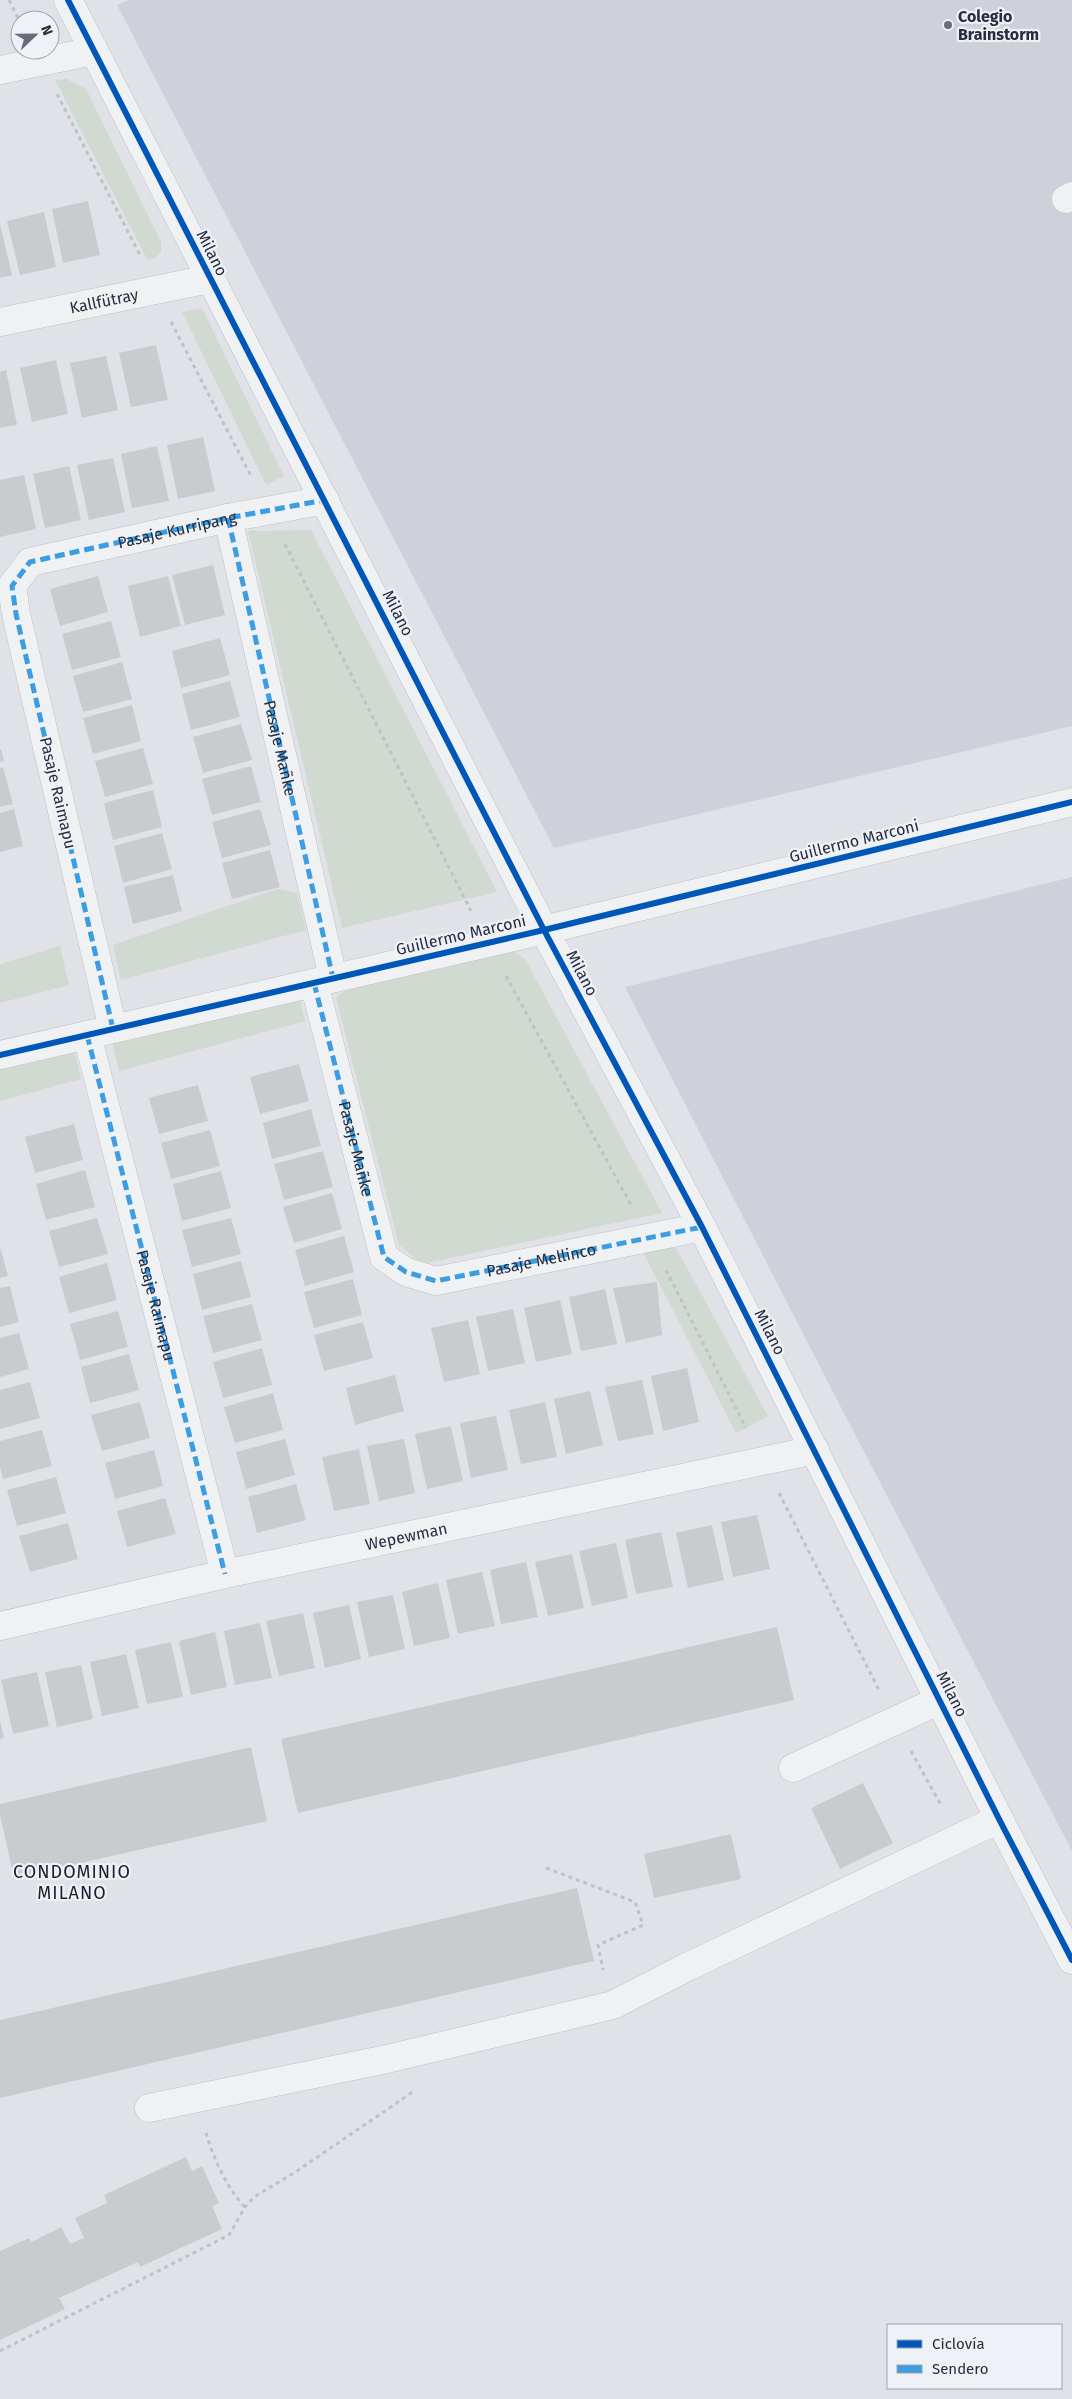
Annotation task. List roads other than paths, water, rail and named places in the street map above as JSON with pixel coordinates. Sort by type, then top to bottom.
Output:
[{"type":"street","name":"Milano","points":[[68,0],[209,278],[326,500],[544,930],[702,1227],[999,1819],[1072,1960]]},
{"type":"street","points":[[0,70],[94,51]]},
{"type":"street","name":"Kallfütray","points":[[0,322],[209,278]]},
{"type":"street","name":"Pasaje Kurripang","points":[[30,562],[228,518],[326,500]]},
{"type":"street","name":"Pasaje Mañke","points":[[228,518],[324,981],[384,1257]]},
{"type":"street","name":"Pasaje Raimapu","points":[[30,562],[12,586],[16,614],[113,1029]]},
{"type":"street","name":"Guillermo Marconi","points":[[0,1055],[544,930],[1072,802]]},
{"type":"street","name":"Pasaje Raimapu","points":[[88,1035],[225,1574]]},
{"type":"street","name":"Pasaje Mellinco","points":[[384,1257],[406,1272],[436,1281],[702,1227]]},
{"type":"street","name":"Wepewman","points":[[0,1626],[225,1574],[815,1450]]},
{"type":"street","points":[[793,1768],[940,1700]]},
{"type":"street","points":[[149,2108],[387,2059],[613,2005],[687,1967],[999,1819]]},
{"type":"place","name":"Colegio Brainstorm","points":[[948,25]]},
{"type":"district","name":"CONDOMINIO MILANO","points":[[72,1882]]}]
